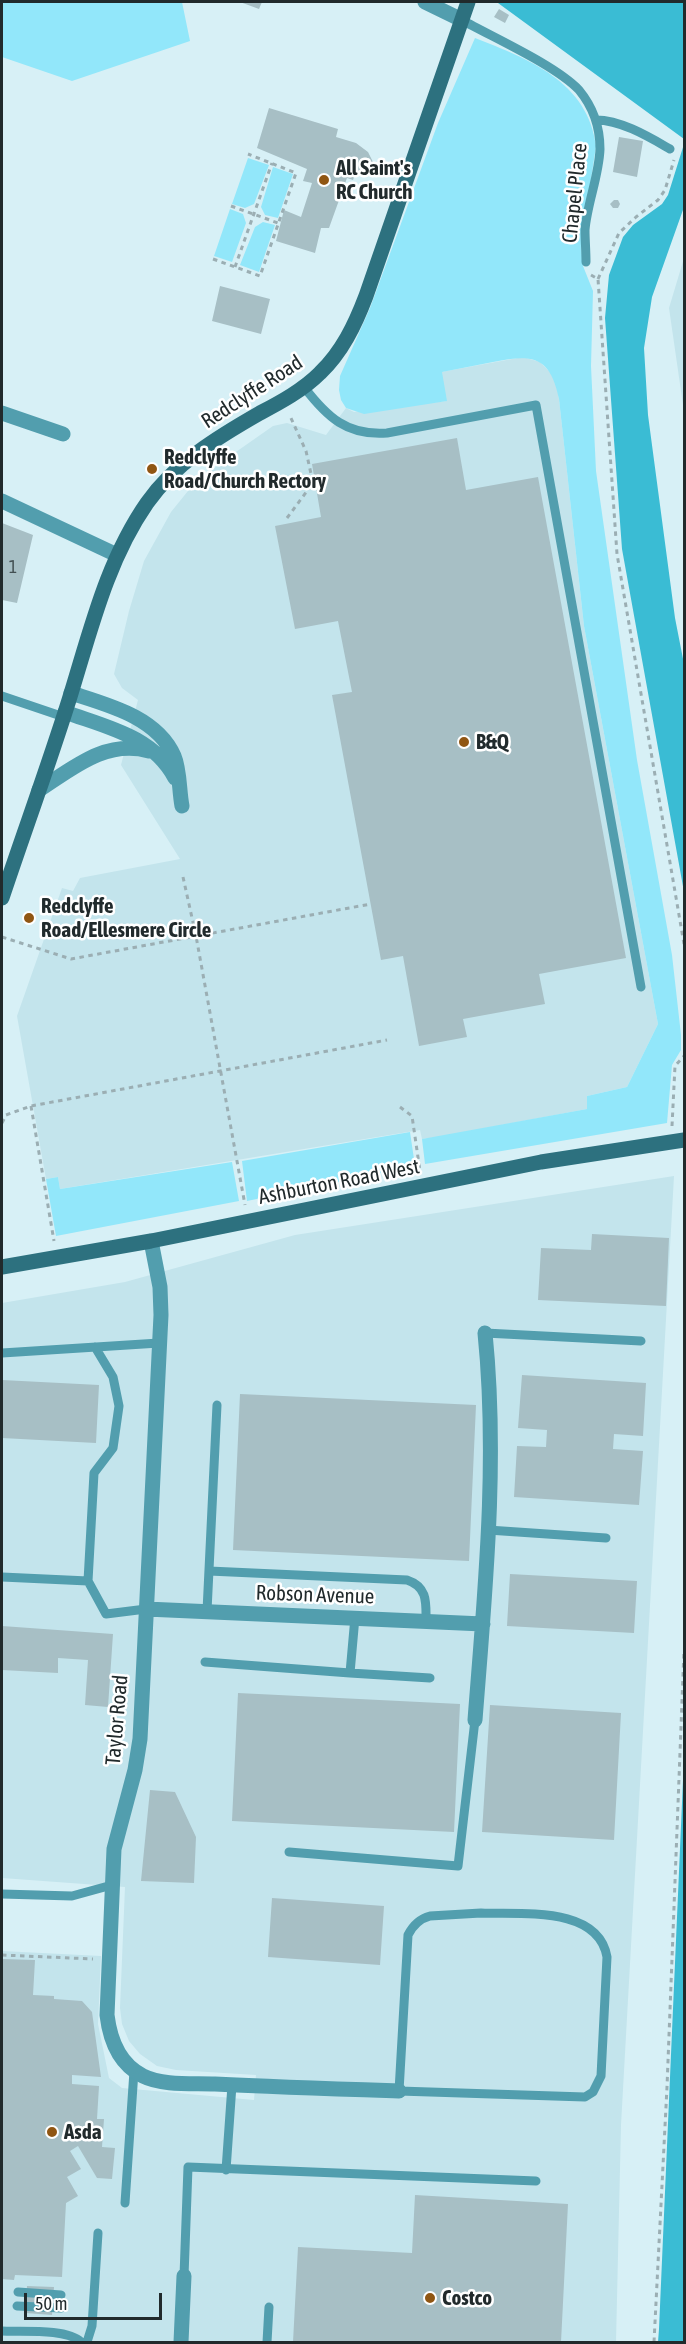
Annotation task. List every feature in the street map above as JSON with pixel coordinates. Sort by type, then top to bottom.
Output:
[{"type":"main road","name":"Redclyffe Road","points":[[2,898],[71,693],[96,608],[117,555],[148,501],[168,477],[187,460],[225,434],[304,387],[333,359],[346,342],[358,318],[465,9]]},
{"type":"main road","name":"Ashburton Road West","points":[[2,1268],[151,1241],[541,1162],[678,1141]]},
{"type":"street","points":[[425,2],[465,9]]},
{"type":"street","points":[[2,413],[63,434]]},
{"type":"street","points":[[2,501],[117,555]]},
{"type":"street","points":[[71,693],[136,717],[156,732],[175,758],[182,806]]},
{"type":"street","points":[[64,714],[135,738],[160,756],[178,783]]},
{"type":"street","points":[[39,790],[82,762],[106,751],[125,747],[138,748],[160,756]]},
{"type":"street","name":"Taylor Road","points":[[135,2071],[123,2061],[108,2027],[112,1885],[116,1835],[135,1770],[140,1739],[159,1343],[160,1287],[151,1241]]},
{"type":"street","points":[[475,1720],[483,1624],[492,1431],[485,1333]]},
{"type":"street","name":"Robson Avenue","points":[[146,1609],[483,1624]]},
{"type":"street","points":[[135,2071],[154,2080],[399,2091]]},
{"type":"street","points":[[181,2343],[184,2276]]},
{"type":"lane","name":"Chapel Place","points":[[465,9],[579,90],[593,111],[599,131],[600,150],[593,196],[585,228],[586,262]]},
{"type":"lane","points":[[596,120],[614,123],[652,139],[672,153]]},
{"type":"lane","points":[[304,387],[340,424],[363,433],[387,433],[536,405],[640,987]]},
{"type":"lane","points":[[2,696],[64,714]]},
{"type":"lane","points":[[485,1333],[641,1341]]},
{"type":"lane","points":[[2,1353],[159,1343]]},
{"type":"lane","points":[[95,1347],[113,1377],[119,1406],[113,1448],[94,1473],[88,1581],[106,1614],[146,1609]]},
{"type":"lane","points":[[207,1611],[218,1405]]},
{"type":"lane","points":[[488,1530],[606,1538]]},
{"type":"lane","points":[[209,1570],[407,1580],[418,1585],[426,1597],[426,1621]]},
{"type":"lane","points":[[2,1577],[88,1581]]},
{"type":"lane","points":[[350,1673],[355,1617]]},
{"type":"lane","points":[[205,1662],[430,1678]]},
{"type":"lane","points":[[289,1852],[458,1866],[475,1720]]},
{"type":"lane","points":[[2,1894],[72,1896],[112,1885]]},
{"type":"lane","points":[[481,1913],[569,1918],[584,1924],[598,1935],[607,1957],[601,2076],[593,2092],[585,2097],[576,2098],[399,2091],[408,1935],[415,1924],[430,1916],[481,1913]]},
{"type":"lane","points":[[125,2203],[135,2071]]},
{"type":"lane","points":[[226,2170],[232,2085]]},
{"type":"lane","points":[[184,2276],[188,2167],[537,2181]]},
{"type":"lane","points":[[87,2343],[92,2326],[98,2234]]},
{"type":"lane","points":[[18,2292],[61,2295]]},
{"type":"lane","points":[[17,2306],[61,2308]]},
{"type":"lane","points":[[267,2343],[269,2307]]},
{"type":"lane","points":[[2,2331],[59,2333],[78,2339],[81,2343]]},
{"type":"path","points":[[672,153],[665,190],[658,200],[619,233],[598,279],[617,554],[684,944]]},
{"type":"path","points":[[213,259],[260,276],[296,173],[248,154]]},
{"type":"path","points":[[235,267],[272,163]]},
{"type":"path","points":[[231,206],[278,223]]},
{"type":"path","points":[[586,262],[591,276],[598,279]]},
{"type":"path","points":[[284,400],[306,452],[313,483],[287,518]]},
{"type":"path","points":[[183,877],[196,936],[247,1221]]},
{"type":"path","points":[[2,937],[71,959],[371,904]]},
{"type":"path","points":[[2,1123],[6,1114],[31,1106],[387,1040]]},
{"type":"path","points":[[678,1141],[675,1066],[684,1056]]},
{"type":"path","points":[[31,1106],[57,1258]]},
{"type":"path","points":[[400,1107],[412,1116],[417,1156]]},
{"type":"path","points":[[654,2343],[667,2087],[684,1650]]},
{"type":"path","points":[[2,1955],[97,1960]]},
{"type":"shaded area","points":[[2,2],[182,2],[190,41],[72,81],[2,57]]},
{"type":"shaded area","points":[[494,2],[684,2],[684,139],[498,3]]},
{"type":"shaded area","points":[[475,38],[535,65],[568,89],[581,105],[591,124],[596,146],[581,246],[583,266],[593,291],[591,366],[596,471],[637,760],[672,955],[681,1050],[672,1065],[667,1123],[425,1164],[422,1139],[587,1109],[587,1096],[627,1087],[658,1024],[584,626],[559,399],[551,374],[538,361],[519,358],[442,372],[447,401],[364,414],[346,408],[339,390],[340,376],[370,308],[438,123]]},
{"type":"shaded area","points":[[684,144],[684,207],[652,297],[644,348],[648,415],[675,618],[684,664],[684,892],[622,549],[605,318],[609,275],[623,237],[633,225],[662,204],[668,195]]},
{"type":"shaded area","points":[[248,158],[269,165],[254,204],[245,208],[232,204]]},
{"type":"shaded area","points":[[273,167],[293,174],[278,218],[265,215],[261,207]]},
{"type":"shaded area","points":[[230,209],[243,214],[246,223],[232,262],[214,256]]},
{"type":"shaded area","points":[[263,222],[275,225],[259,272],[240,265],[255,227]]},
{"type":"shaded area","points":[[684,258],[684,412],[669,308]]},
{"type":"shaded area","points":[[523,357],[540,362],[556,381],[584,626],[658,1024],[627,1087],[587,1096],[587,1109],[438,1137],[422,1139],[420,1130],[60,1189],[58,1177],[46,1179],[17,1016],[62,888],[73,891],[80,878],[180,859],[121,765],[138,700],[122,688],[114,674],[144,561],[171,512],[192,486],[273,426],[287,423],[326,435],[346,408],[354,412],[446,401],[441,372]]},
{"type":"shaded area","points":[[410,1132],[415,1166],[247,1201],[242,1161]]},
{"type":"shaded area","points":[[232,1162],[239,1201],[56,1236],[46,1179],[58,1177],[60,1189]]},
{"type":"shaded area","points":[[674,1176],[621,2125],[616,2342],[2,2342],[2,1951],[101,1956],[98,2024],[109,2078],[122,2088],[254,2100],[256,2075],[176,2070],[157,2066],[140,2054],[129,2041],[122,2024],[120,2008],[125,1887],[2,1878],[2,1303],[125,1282],[295,1235]]},
{"type":"shaded area","points":[[684,1757],[684,2342],[658,2342],[659,2329]]},
{"type":"building","points":[[240,2],[262,2],[259,9]]},
{"type":"building","points":[[499,9],[509,15],[505,23],[494,17]]},
{"type":"building","name":"All Saint's RC Church","points":[[269,108],[338,129],[336,137],[356,143],[368,152],[373,162],[364,173],[356,172],[353,180],[347,178],[329,228],[321,228],[315,253],[276,241],[284,210],[301,217],[312,183],[303,181],[307,169],[257,148]]},
{"type":"building","points":[[619,137],[643,141],[637,177],[613,172]]},
{"type":"building","points":[[618,200],[620,204],[618,208],[613,208],[610,204]]},
{"type":"building","points":[[220,286],[270,299],[261,334],[212,321]]},
{"type":"building","name":"B&Q","points":[[457,438],[466,490],[538,477],[626,958],[539,974],[545,1004],[463,1019],[467,1037],[419,1046],[403,956],[381,960],[332,695],[352,692],[338,621],[295,629],[275,526],[321,517],[312,464]]},
{"type":"building","points":[[2,523],[33,535],[17,603],[2,600]]},
{"type":"building","points":[[592,1234],[669,1238],[666,1306],[538,1300],[541,1248],[591,1250]]},
{"type":"building","points":[[522,1375],[646,1383],[643,1436],[614,1434],[613,1449],[643,1451],[639,1505],[514,1497],[517,1446],[546,1447],[547,1430],[518,1428]]},
{"type":"building","points":[[2,1380],[99,1385],[96,1443],[2,1438]]},
{"type":"building","points":[[240,1394],[476,1405],[469,1561],[233,1550]]},
{"type":"building","points":[[510,1574],[637,1581],[634,1633],[507,1626]]},
{"type":"building","points":[[2,1626],[113,1634],[108,1707],[85,1705],[88,1660],[58,1658],[58,1673],[2,1670]]},
{"type":"building","points":[[238,1693],[460,1704],[454,1832],[232,1821]]},
{"type":"building","points":[[490,1705],[621,1713],[614,1840],[482,1832]]},
{"type":"building","points":[[150,1790],[175,1792],[196,1837],[194,1883],[141,1881]]},
{"type":"building","points":[[272,1898],[384,1906],[380,1965],[268,1957]]},
{"type":"building","name":"Asda","points":[[2,1959],[35,1960],[33,1995],[82,2001],[92,2012],[101,2077],[72,2075],[72,2084],[99,2086],[97,2119],[104,2119],[102,2147],[115,2148],[112,2179],[97,2178],[78,2146],[70,2151],[81,2169],[67,2177],[78,2196],[66,2203],[62,2277],[15,2275],[14,2280],[2,2279]]},
{"type":"building","name":"Costco","points":[[415,2195],[568,2204],[561,2342],[293,2342],[298,2247],[412,2253]]},
{"type":"building","points":[[27,2286],[54,2287],[52,2315],[26,2313]]},
{"type":"place","name":"All Saint's RC Church","points":[[324,180]]},
{"type":"place","name":"Redclyffe Road/Church Rectory","points":[[152,469]]},
{"type":"place","name":"B&Q","points":[[464,742]]},
{"type":"place","name":"Redclyffe Road/Ellesmere Circle","points":[[29,918]]},
{"type":"place","name":"Asda","points":[[52,2132]]},
{"type":"place","name":"Costco","points":[[430,2298]]}]
